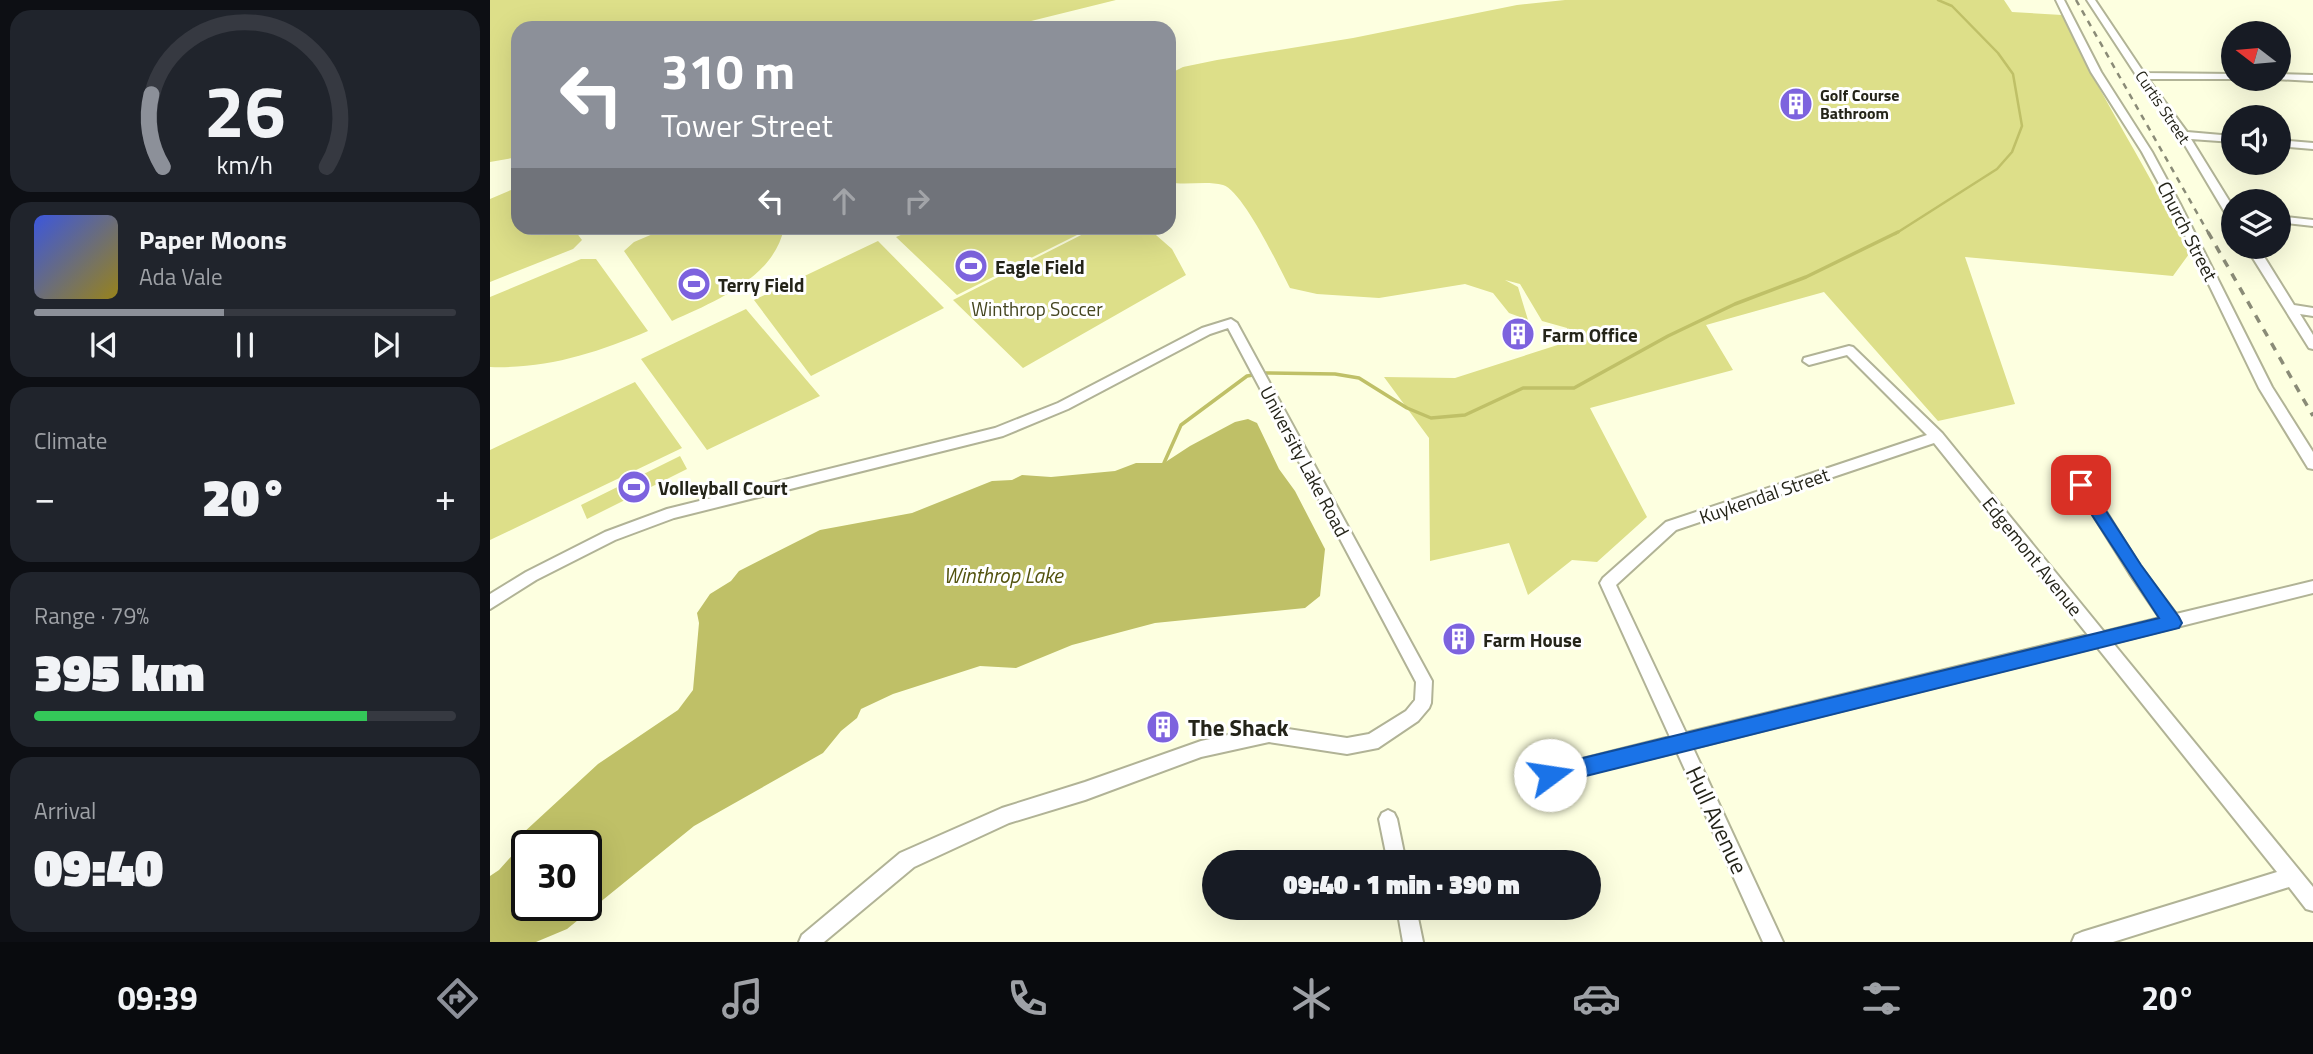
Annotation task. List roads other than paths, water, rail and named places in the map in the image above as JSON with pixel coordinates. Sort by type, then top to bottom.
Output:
[{"type":"street","name":"Church Street","points":[[2060,0],[2096,72],[2147,152],[2175,204],[2266,388],[2313,464]]},
{"type":"street","name":"Curtis Street","points":[[2091,0],[2221,196]]},
{"type":"street","points":[[2141,76],[2221,77]]},
{"type":"street","points":[[2291,78],[2313,78]]},
{"type":"street","points":[[2183,135],[2221,138]]},
{"type":"street","points":[[2291,144],[2313,146]]},
{"type":"street","points":[[2291,220],[2313,223]]},
{"type":"street","points":[[2260,259],[2313,345]]},
{"type":"street","points":[[2291,309],[2313,312]]},
{"type":"street","name":"University Lake Road","points":[[490,603],[531,576],[610,536],[672,513],[998,432],[1063,406],[1206,331],[1231,323],[1424,681],[1423,703],[1412,716],[1372,742],[1348,746],[1269,734],[1201,749],[1084,791],[1008,814],[906,860],[809,942]]},
{"type":"street","name":"Edgemont Avenue","points":[[1809,360],[1849,350],[1937,437],[2313,902]]},
{"type":"street","name":"Kuykendal Street","points":[[1608,583],[1671,526],[1937,437]]},
{"type":"street","points":[[2068,463],[2135,570],[2173,623]]},
{"type":"street","name":"Hull Avenue","points":[[1608,583],[1773,942]]},
{"type":"street","points":[[1550,775],[2313,587]]},
{"type":"street","points":[[1388,819],[1394,850]]},
{"type":"street","points":[[2082,942],[2292,877]]},
{"type":"street","points":[[1408,920],[1413,942]]},
{"type":"water","name":"Winthrop Lake","points":[[1248,419],[1257,423],[1279,469],[1295,491],[1325,549],[1320,596],[1305,608],[1155,623],[1072,645],[1016,668],[980,666],[893,694],[861,709],[857,718],[841,731],[823,753],[694,826],[602,901],[602,830],[526,830],[598,764],[678,710],[693,690],[699,623],[697,613],[710,594],[731,581],[739,571],[820,530],[912,513],[992,481],[1012,480],[1022,475],[1051,477],[1115,471],[1136,463],[1164,463],[1235,422]]},
{"type":"water","name":"Winthrop Lake","points":[[511,857],[511,921],[577,921],[567,929],[536,942],[490,942],[490,876]]},
{"type":"waterway","points":[[1895,234],[1997,169],[2012,152],[2022,126],[2013,74],[1998,53],[1952,6],[1938,0]]},
{"type":"waterway","points":[[1266,373],[1335,374],[1359,378],[1407,408],[1431,418],[1465,415],[1523,388],[1574,388],[1668,336],[1735,304],[1806,277],[1898,232]]},
{"type":"waterway","points":[[1164,463],[1181,425],[1247,376],[1253,375]]},
{"type":"railway","points":[[2076,0],[2209,234]]},
{"type":"railway","points":[[2208,232],[2313,416]]},
{"type":"place","name":"Golf Course Bathroom","points":[[1796,104]]},
{"type":"place","name":"Eagle Field","points":[[971,266]]},
{"type":"place","name":"Terry Field","points":[[694,284]]},
{"type":"place","name":"Farm Office","points":[[1518,334]]},
{"type":"place","name":"Volleyball Court","points":[[634,487]]},
{"type":"place","name":"Farm House","points":[[1459,639]]},
{"type":"place","name":"The Shack","points":[[1163,727]]},
{"type":"park label","name":"Winthrop Soccer","points":[[1037,308]]}]
